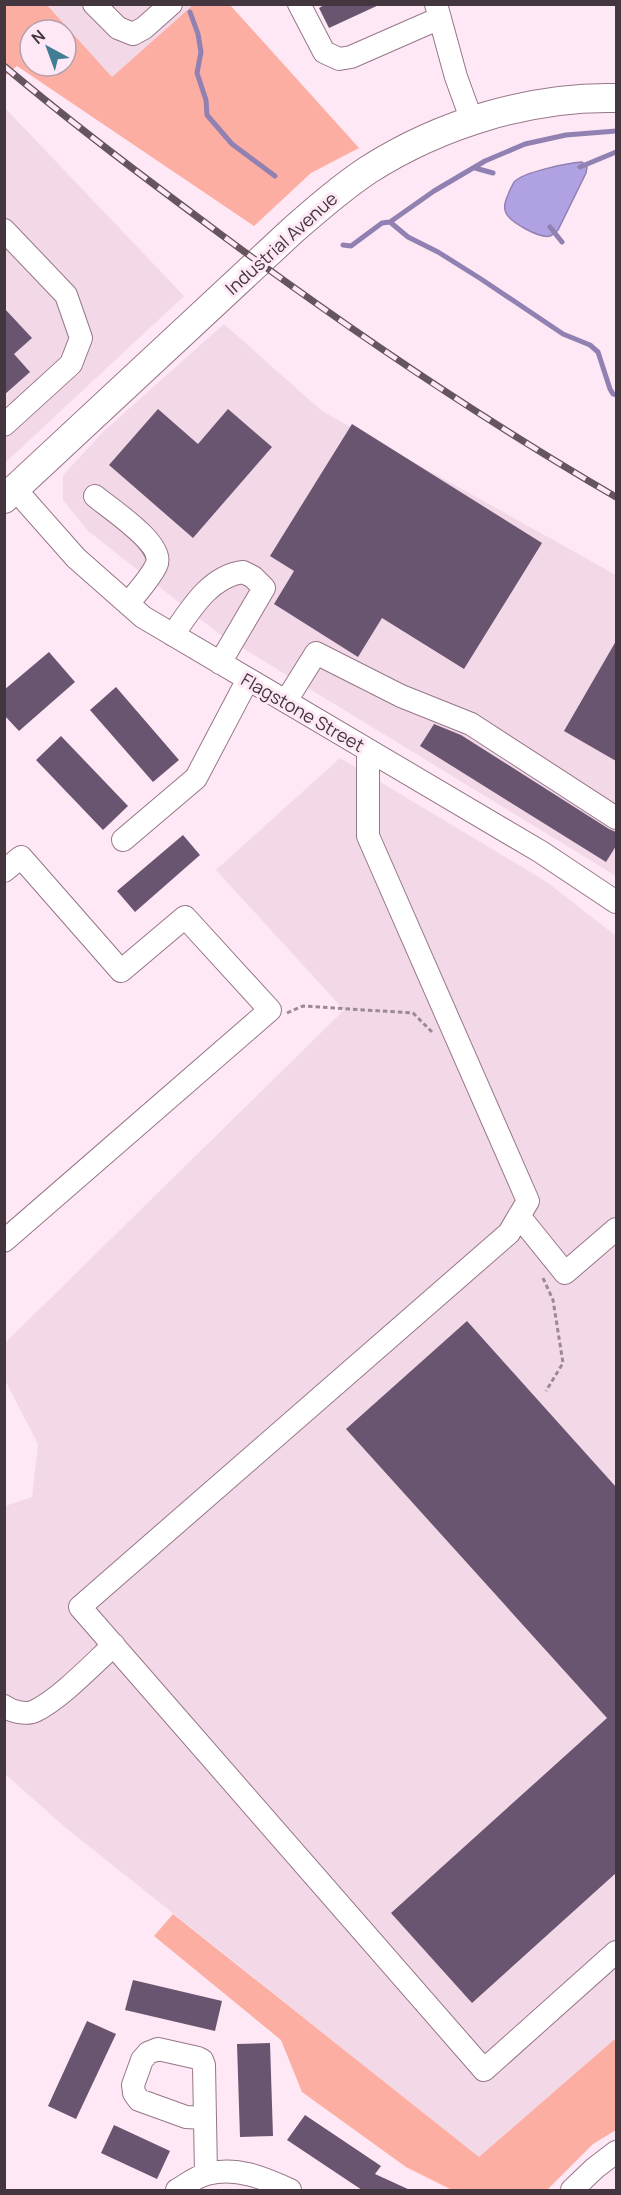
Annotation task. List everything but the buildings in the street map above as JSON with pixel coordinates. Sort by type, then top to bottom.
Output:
[{"type":"main road","name":"Industrial Avenue","points":[[10,494],[292,230],[337,192],[368,170],[397,153],[472,121],[545,104],[616,98]]},
{"type":"street","points":[[94,4],[118,28],[133,34],[144,28],[171,4]]},
{"type":"street","points":[[298,4],[324,52],[330,57],[339,59],[351,57],[438,11],[456,77],[472,121]]},
{"type":"street","points":[[4,230],[66,295],[81,338],[71,364],[4,425]]},
{"type":"street","name":"Flagstone Street","points":[[10,494],[76,558],[143,618],[541,852],[616,902]]},
{"type":"street","points":[[95,496],[147,539],[157,551],[158,565],[128,604]]},
{"type":"street","points":[[173,635],[195,603],[224,578],[243,572],[253,577],[264,588],[220,663]]},
{"type":"street","points":[[286,701],[316,653],[400,696],[471,724],[616,818]]},
{"type":"street","points":[[123,840],[196,778],[248,679]]},
{"type":"street","points":[[368,750],[368,836],[380,869],[528,1201],[509,1233],[81,1607],[484,2070],[616,1952]]},
{"type":"street","points":[[4,871],[21,857],[121,971],[185,917],[270,1010],[4,1241]]},
{"type":"street","points":[[519,1216],[565,1273],[616,1229]]},
{"type":"street","points":[[4,1706],[11,1711],[33,1712],[55,1697],[114,1645]]},
{"type":"street","points":[[205,2118],[206,2174]]},
{"type":"street","points":[[572,2190],[616,2152]]},
{"type":"street","points":[[177,2190],[206,2174],[232,2172],[258,2176],[290,2190]]},
{"type":"path","points":[[283,1015],[303,1006],[413,1013],[437,1037]]},
{"type":"path","points":[[539,1268],[553,1300],[563,1363],[546,1391]]},
{"type":"shaded area","points":[[5,4],[47,5],[59,18],[18,18],[17,66],[5,76]]},
{"type":"shaded area","points":[[47,5],[193,5],[112,77],[78,39],[78,18],[59,18]]},
{"type":"shaded area","points":[[193,5],[230,5],[359,148],[311,173],[254,226],[35,78],[78,78],[78,39],[112,77]]},
{"type":"shaded area","points":[[5,108],[184,296],[5,463]]},
{"type":"shaded area","points":[[582,162],[587,167],[586,173],[558,230],[552,235],[539,235],[526,229],[513,221],[506,213],[506,200],[514,182],[519,178],[546,169]]},
{"type":"shaded area","points":[[224,324],[322,411],[616,575],[616,876],[218,633],[88,531],[63,500],[63,475],[105,430]]},
{"type":"shaded area","points":[[340,758],[547,882],[616,936],[616,2038],[479,2157],[66,1828],[5,1774],[5,1506],[32,1497],[38,1444],[5,1380],[5,1343],[344,1010],[216,870]]},
{"type":"shaded area","points":[[173,1914],[479,2157],[616,2038],[616,2130],[593,2144],[547,2190],[452,2190],[406,2167],[302,2092],[281,2040],[154,1936]]},
{"type":"waterway","points":[[190,12],[198,34],[201,52],[197,73],[206,100],[207,115],[232,144],[275,176]]},
{"type":"waterway","points":[[390,222],[434,191],[485,161],[525,144],[566,135],[616,131]]},
{"type":"waterway","points":[[580,167],[616,152]]},
{"type":"waterway","points":[[475,168],[493,173]]},
{"type":"waterway","points":[[343,245],[351,246],[382,223],[390,222],[408,237],[438,252],[563,334],[590,345],[598,352],[610,389],[616,395]]},
{"type":"waterway","points":[[550,227],[562,242]]},
{"type":"railway","points":[[4,66],[140,174],[319,305],[465,404],[616,497]]}]
